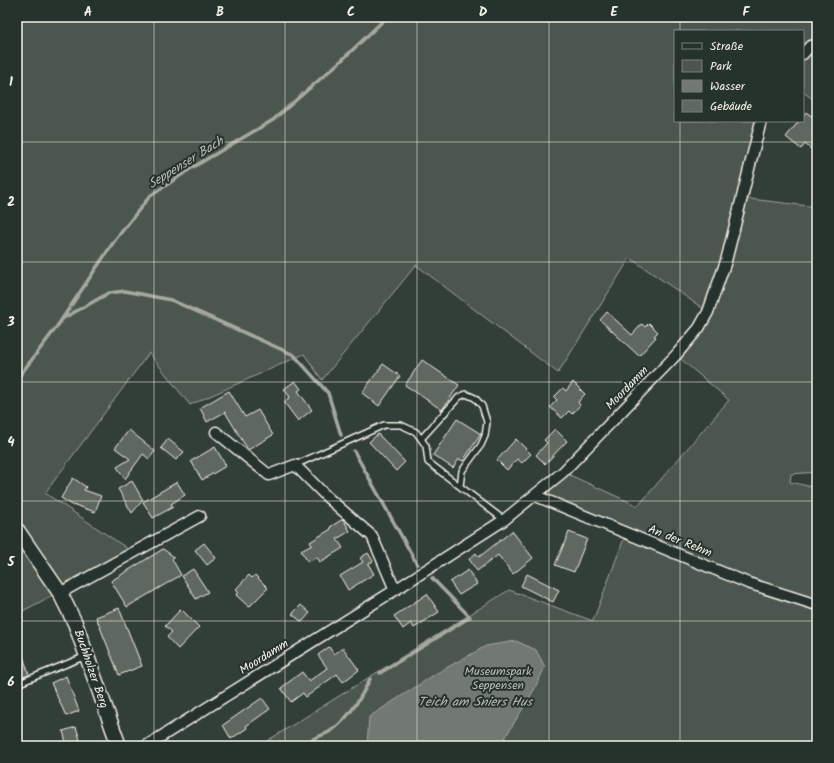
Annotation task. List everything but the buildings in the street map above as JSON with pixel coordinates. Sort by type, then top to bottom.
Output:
[{"type":"main road","name":"Buchholzer Berg","points":[[17,530],[60,593],[75,623],[118,746]]},
{"type":"street","points":[[804,53],[814,43]]},
{"type":"street","name":"Moordamm","points":[[146,746],[504,520],[536,496],[574,461],[676,355],[699,328],[708,312],[726,261],[761,122]]},
{"type":"street","points":[[216,432],[268,476],[295,465],[327,497],[372,536],[395,590]]},
{"type":"street","name":"An der Rehm","points":[[536,496],[748,583],[817,605]]},
{"type":"street","points":[[60,593],[200,516]]},
{"type":"lane","points":[[421,439],[459,397],[470,394],[482,406],[487,422],[485,436],[462,471],[460,486]]},
{"type":"lane","points":[[295,465],[384,425],[401,425],[416,432],[426,446],[428,462],[504,520]]},
{"type":"lane","points":[[17,684],[86,656]]},
{"type":"green space","name":"Museumspark Seppensen","points":[[17,17],[817,17],[817,102],[804,93],[804,30],[674,30],[674,122],[761,122],[742,198],[817,207],[817,472],[791,474],[790,482],[817,488],[817,746],[259,746],[509,590],[593,621],[626,533],[536,496],[563,472],[638,506],[729,400],[676,355],[708,312],[630,258],[558,373],[416,265],[322,380],[304,354],[190,405],[149,353],[45,493],[134,553],[17,614]]},
{"type":"water","name":"Teich am Sniers Hus","points":[[516,641],[536,650],[545,667],[534,690],[500,746],[367,746],[369,717],[437,673],[486,646]]},
{"type":"waterway","name":"Seppenser Bach","points":[[17,379],[56,328],[115,240],[150,196],[190,169],[273,120],[342,60],[387,17]]},
{"type":"waterway","points":[[62,319],[109,293],[125,291],[171,300],[294,355],[328,393],[341,435]]},
{"type":"waterway","points":[[354,451],[417,564]]},
{"type":"waterway","points":[[380,673],[470,617],[432,578]]},
{"type":"waterway","points":[[305,746],[310,741],[329,732],[342,722],[358,701],[370,679]]}]
